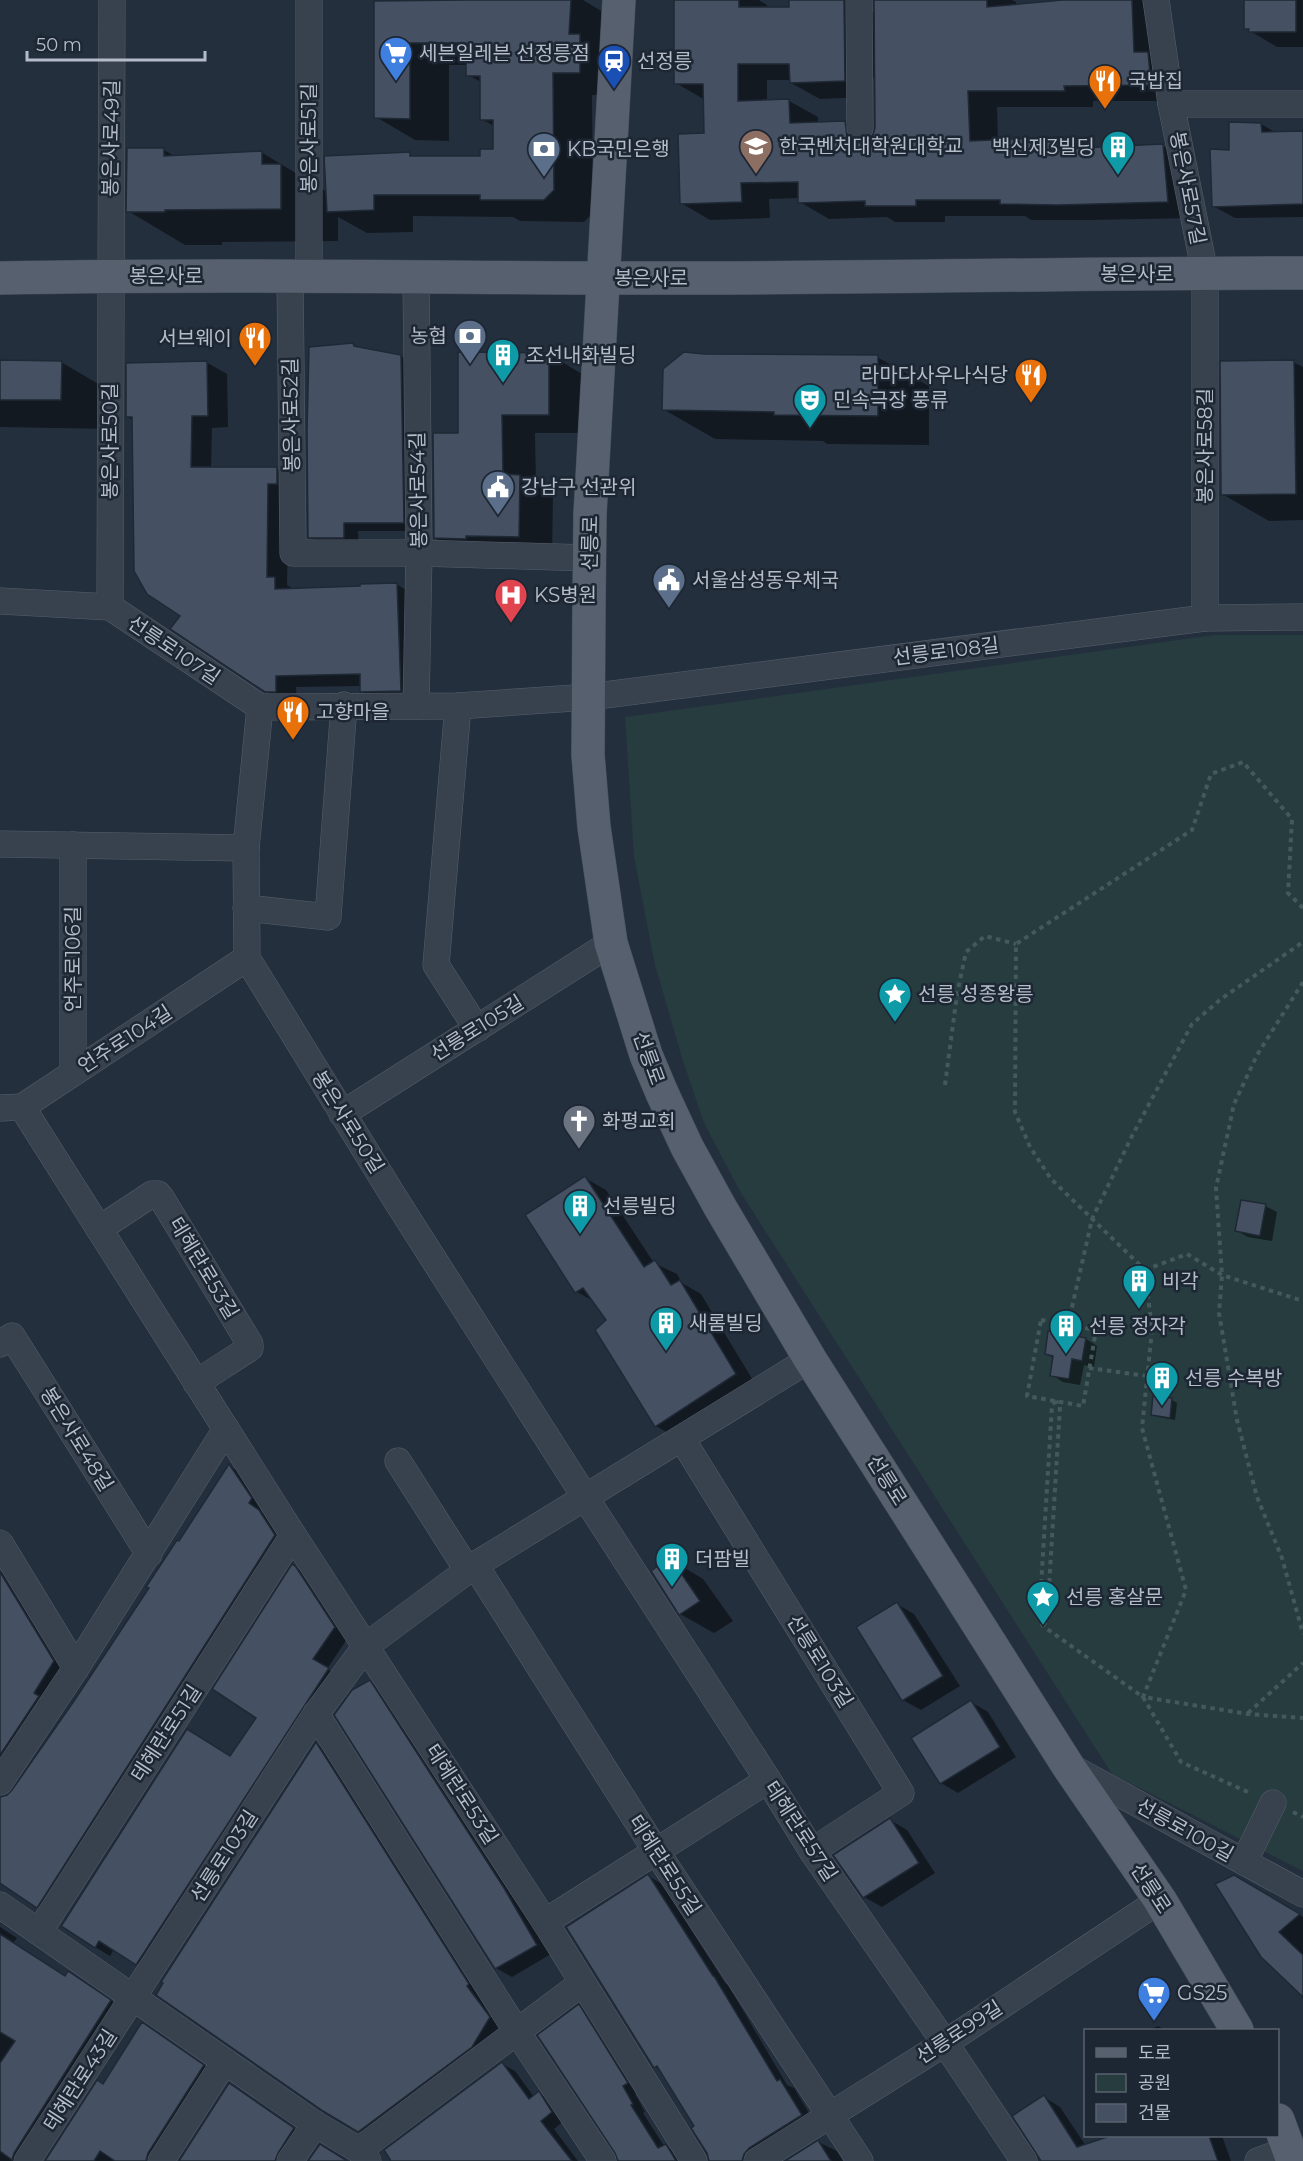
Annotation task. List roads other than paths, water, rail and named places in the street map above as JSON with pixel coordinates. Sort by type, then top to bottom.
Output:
[{"type":"main road","name":"선릉로","points":[[619,0],[590,514],[589,767],[594,827],[611,943],[646,1054],[687,1147],[720,1207],[810,1359],[1068,1766],[1160,1900],[1236,2029]]},
{"type":"main road","name":"봉은사로","points":[[0,278],[416,275],[604,278],[1303,273]]},
{"type":"street","name":"봉은사로49길","points":[[110,276],[112,0]]},
{"type":"street","name":"봉은사로51길","points":[[299,276],[309,0]]},
{"type":"street","points":[[859,0],[860,128]]},
{"type":"street","name":"봉은사로57길","points":[[1156,0],[1171,104],[1205,273]]},
{"type":"street","name":"봉은사로57길","points":[[1171,104],[1303,104]]},
{"type":"street","name":"봉은사로58길","points":[[1205,273],[1205,618]]},
{"type":"street","name":"봉은사로54길","points":[[416,275],[419,553],[416,706]]},
{"type":"street","name":"봉은사로50길","points":[[110,276],[110,606]]},
{"type":"street","name":"봉은사로52길","points":[[299,276],[293,553],[419,553]]},
{"type":"street","points":[[419,553],[590,558]]},
{"type":"street","name":"선릉로107길","points":[[0,601],[110,606],[260,707]]},
{"type":"street","name":"선릉로108길","points":[[589,697],[1205,618],[1303,617]]},
{"type":"street","points":[[247,958],[246,848],[260,707],[458,706],[589,697]]},
{"type":"street","points":[[246,908],[328,917],[344,705]]},
{"type":"street","points":[[458,706],[436,965],[477,1029]]},
{"type":"street","points":[[0,844],[246,848]]},
{"type":"street","name":"언주로106길","points":[[73,845],[73,1073]]},
{"type":"street","name":"선릉로105길","points":[[342,1114],[611,943]]},
{"type":"street","name":"봉은사로50길","points":[[247,958],[342,1114],[585,1497]]},
{"type":"street","name":"언주로104길","points":[[11,1107],[73,1073],[247,958]]},
{"type":"street","name":"테헤란로53길","points":[[11,1107],[99,1228],[293,1534],[545,1922],[694,2161]]},
{"type":"street","name":"테헤란로53길","points":[[99,1228],[152,1194],[158,1194],[162,1199],[250,1344],[247,1351],[196,1383]]},
{"type":"street","name":"봉은사로48길","points":[[0,1344],[12,1336],[149,1554]]},
{"type":"street","name":"선릉로103길","points":[[132,1998],[316,1714],[366,1646],[471,1568],[810,1359]]},
{"type":"street","points":[[0,1782],[149,1554],[226,1429]]},
{"type":"street","name":"선릉로103길","points":[[682,1439],[901,1793],[812,1851]]},
{"type":"street","points":[[398,1461],[471,1568]]},
{"type":"street","name":"테헤란로57길","points":[[585,1497],[768,1779],[812,1851],[1024,2161]]},
{"type":"street","name":"테헤란로51길","points":[[39,1932],[293,1534]]},
{"type":"street","points":[[0,1543],[76,1668]]},
{"type":"street","name":"테헤란로55길","points":[[471,1568],[860,2161]]},
{"type":"street","points":[[316,1714],[517,2032],[603,2161]]},
{"type":"street","name":"선릉로100길","points":[[1068,1766],[1303,1894]]},
{"type":"street","points":[[545,1922],[768,1779]]},
{"type":"street","points":[[1244,1862],[1273,1803]]},
{"type":"street","name":"선릉로99길","points":[[757,2161],[945,2043],[1160,1900]]},
{"type":"street","points":[[0,1905],[363,2155],[582,1983]]},
{"type":"street","name":"테헤란로43길","points":[[27,2161],[132,1998]]},
{"type":"street","points":[[161,2161],[225,2061]]},
{"type":"street","points":[[290,2161],[315,2124]]},
{"type":"street","points":[[1258,2161],[1287,2143]]},
{"type":"place","name":"세븐일레븐 선정릉점","points":[[396,82]]},
{"type":"place","name":"선정릉","points":[[614,90]]},
{"type":"place","name":"국밥집","points":[[1105,110]]},
{"type":"place","name":"한국벤처대학원대학교","points":[[756,175]]},
{"type":"place","name":"백신제3빌딩","points":[[1118,176]]},
{"type":"place","name":"KB국민은행","points":[[544,178]]},
{"type":"place","name":"농협","points":[[470,365]]},
{"type":"place","name":"서브웨이","points":[[255,367]]},
{"type":"place","name":"조선내화빌딩","points":[[503,384]]},
{"type":"place","name":"라마다사우나식당","points":[[1031,404]]},
{"type":"place","name":"민속극장 풍류","points":[[810,429]]},
{"type":"place","name":"강남구 선관위","points":[[498,516]]},
{"type":"place","name":"서울삼성동우체국","points":[[669,609]]},
{"type":"place","name":"KS병원","points":[[511,624]]},
{"type":"place","name":"고향마을","points":[[293,741]]},
{"type":"place","name":"선릉 성종왕릉","points":[[895,1023]]},
{"type":"place","name":"화평교회","points":[[579,1150]]},
{"type":"place","name":"선릉빌딩","points":[[580,1235]]},
{"type":"place","name":"비각","points":[[1139,1310]]},
{"type":"place","name":"새롬빌딩","points":[[666,1352]]},
{"type":"place","name":"선릉 정자각","points":[[1066,1355]]},
{"type":"place","name":"선릉 수복방","points":[[1162,1407]]},
{"type":"place","name":"더팜빌","points":[[672,1588]]},
{"type":"place","name":"선릉 홍살문","points":[[1043,1626]]},
{"type":"place","name":"GS25","points":[[1154,2022]]}]
